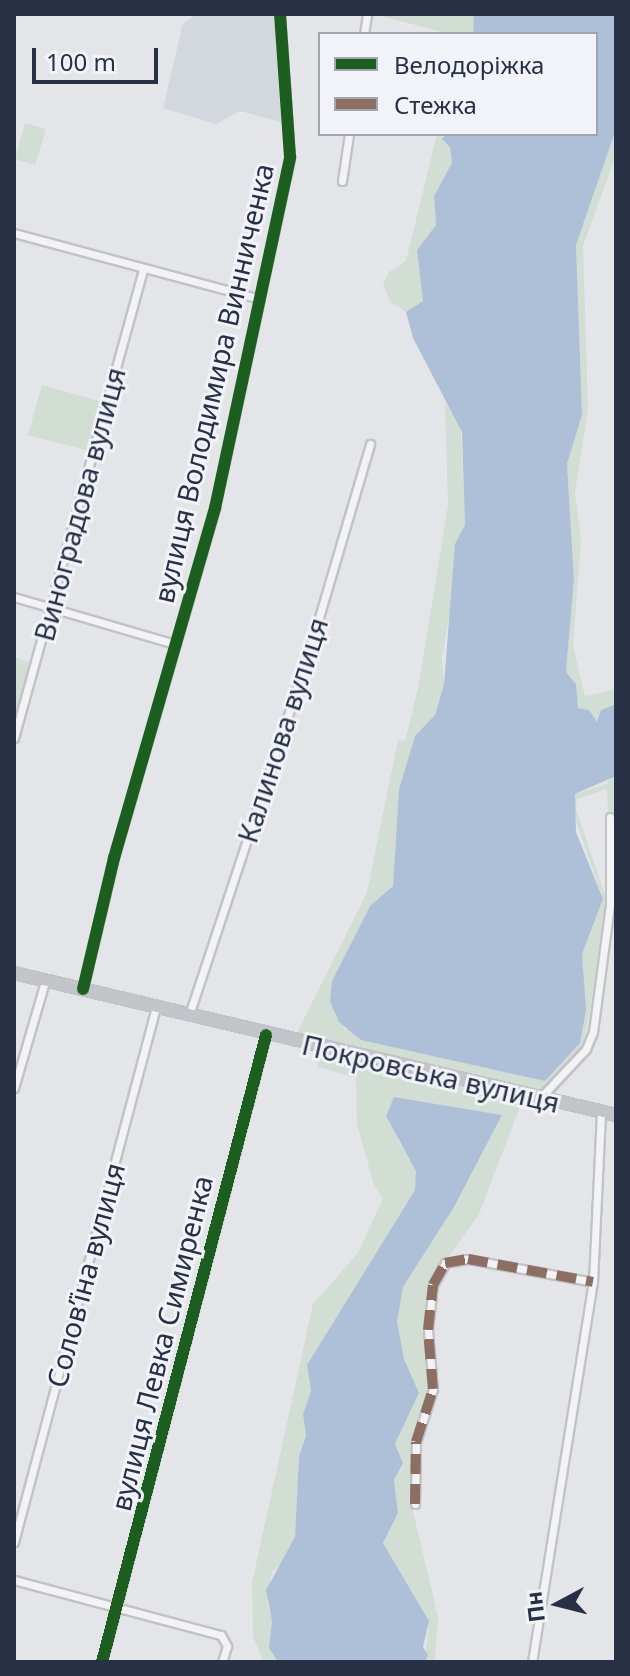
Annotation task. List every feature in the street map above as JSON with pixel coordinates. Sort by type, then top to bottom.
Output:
[{"type":"street","name":"вулиця Володимира Винниченка","points":[[83,989],[114,858],[215,508],[256,298],[292,148],[280,14]]},
{"type":"street","points":[[342,181],[349,136]]},
{"type":"street","points":[[15,236],[256,298]]},
{"type":"street","name":"Виноградова вулиця","points":[[14,738],[143,269]]},
{"type":"street","name":"Калинова вулиця","points":[[189,1015],[308,655],[370,444]]},
{"type":"street","points":[[14,597],[175,644]]},
{"type":"street","points":[[539,1099],[586,1049],[593,1032],[610,905],[610,817]]},
{"type":"street","name":"Покровська вулиця","points":[[14,973],[266,1035],[616,1115]]},
{"type":"street","points":[[14,1088],[45,981]]},
{"type":"street","name":"Соловʼїна вулиця","points":[[14,1542],[156,1007]]},
{"type":"street","name":"вулиця Левка Симиренка","points":[[102,1662],[266,1035]]},
{"type":"street","points":[[532,1662],[593,1282],[601,1112]]},
{"type":"street","points":[[415,1504],[416,1442],[433,1389],[428,1330],[433,1285],[445,1263],[468,1259],[593,1282]]},
{"type":"street","points":[[14,1580],[221,1635],[227,1646],[222,1662]]},
{"type":"shaded area","points":[[197,14],[274,14],[281,122],[240,111],[216,124],[163,108],[183,23]]},
{"type":"shaded area","points":[[373,14],[474,14],[473,32],[442,32]]},
{"type":"shaded area","points":[[25,123],[46,129],[35,165],[15,159]]},
{"type":"shaded area","points":[[616,129],[616,155],[583,246],[588,409],[575,492],[581,539],[573,646],[585,696],[616,689],[616,704],[601,710],[598,722],[578,709],[576,684],[566,672],[574,578],[567,464],[582,415],[576,245]]},
{"type":"shaded area","points":[[437,136],[445,136],[443,139],[450,147],[452,163],[434,201],[436,225],[417,250],[423,301],[406,312],[391,302],[383,284],[389,272],[406,261]]},
{"type":"shaded area","points":[[42,385],[106,403],[93,452],[28,435]]},
{"type":"shaded area","points":[[445,402],[461,425],[465,525],[442,658],[444,684],[435,715],[415,736],[399,789],[393,886],[370,906],[332,981],[330,1001],[345,1029],[582,981],[582,954],[603,899],[572,810],[575,794],[607,784],[609,776],[616,776],[616,824],[608,814],[607,789],[577,799],[576,809],[606,898],[590,1010],[583,1045],[539,1099],[524,1096],[479,1214],[430,1283],[425,1330],[429,1388],[413,1442],[412,1507],[438,1617],[435,1662],[425,1662],[429,1621],[383,1543],[398,1513],[394,1480],[403,1463],[395,1444],[419,1393],[404,1359],[397,1322],[403,1287],[454,1207],[502,1115],[394,1097],[398,1140],[417,1171],[415,1190],[307,1365],[311,1391],[303,1414],[306,1436],[299,1456],[295,1537],[286,1561],[272,1571],[267,1604],[273,1621],[269,1648],[278,1662],[264,1662],[253,1637],[252,1583],[313,1304],[358,1253],[383,1199],[374,1185],[357,1124],[356,1078],[318,1067],[316,1046],[293,1041],[367,892],[398,740],[405,741],[419,684],[448,505]]},
{"type":"shaded area","points":[[14,657],[35,664],[20,715],[14,713]]},
{"type":"water","points":[[474,14],[616,14],[616,129],[576,245],[582,415],[567,464],[574,578],[566,672],[576,684],[578,708],[589,710],[597,722],[601,710],[616,704],[616,776],[575,794],[576,832],[603,899],[582,954],[586,1010],[580,1043],[545,1081],[361,1040],[339,1022],[330,1001],[332,981],[370,906],[393,886],[399,789],[415,736],[435,715],[444,684],[455,544],[465,525],[462,432],[413,338],[406,312],[423,301],[417,250],[436,225],[434,196],[452,163],[450,147],[442,139],[445,136],[598,136],[598,32],[473,32]]},
{"type":"water","points":[[394,1097],[502,1115],[454,1207],[403,1287],[397,1322],[404,1359],[419,1393],[395,1444],[403,1463],[394,1480],[398,1513],[383,1543],[429,1621],[423,1647],[428,1655],[425,1662],[278,1662],[269,1648],[272,1621],[266,1590],[295,1537],[299,1456],[306,1436],[303,1414],[311,1391],[307,1365],[415,1190],[416,1171],[386,1116]]},
{"type":"marked path","points":[[415,1504],[416,1442],[433,1389],[428,1330],[433,1285],[445,1263],[468,1259],[593,1282]]},
{"type":"cycle path","points":[[83,989],[114,858],[215,508],[290,157],[280,14]]},
{"type":"cycle path","points":[[102,1662],[266,1035]]}]
